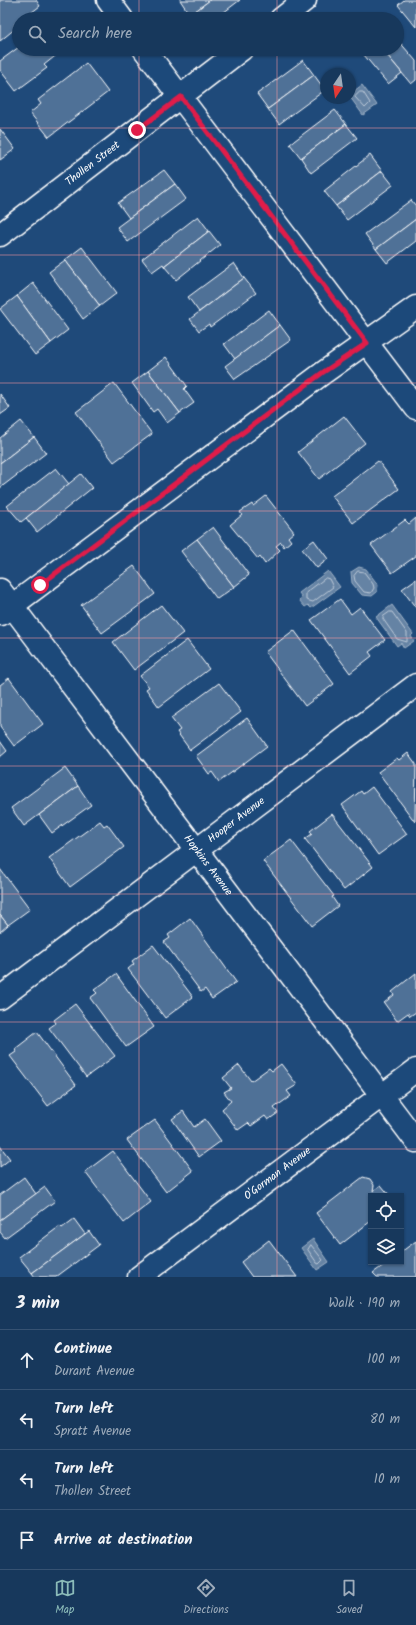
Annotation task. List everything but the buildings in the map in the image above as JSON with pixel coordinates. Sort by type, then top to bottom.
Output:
[{"type":"street","points":[[108,0],[117,12]]},
{"type":"street","points":[[290,12],[305,0]]},
{"type":"street","points":[[149,56],[416,408]]},
{"type":"street","name":"Thollen Street","points":[[0,236],[233,56]]},
{"type":"street","points":[[4,604],[322,373],[367,343],[416,307]]},
{"type":"street","name":"Hopkins Avenue","points":[[4,604],[197,850],[416,1141]]},
{"type":"street","name":"Hooper Avenue","points":[[0,998],[416,685]]},
{"type":"street","name":"O'Gorman Avenue","points":[[139,1277],[416,1070]]},
{"type":"water","points":[[362,85],[377,105],[363,115],[355,104],[356,90]]},
{"type":"water","points":[[359,567],[366,569],[378,585],[377,592],[372,596],[362,595],[352,583],[351,572]]},
{"type":"water","points":[[328,571],[340,587],[311,608],[308,605],[305,607],[299,600],[302,597],[299,593]]},
{"type":"water","points":[[392,605],[413,634],[411,636],[414,641],[404,648],[401,643],[397,646],[376,617]]},
{"type":"water","points":[[313,1239],[329,1262],[317,1270],[301,1248]]},
{"type":"route","points":[[40,585],[322,373],[367,343],[181,97],[137,130]]}]
